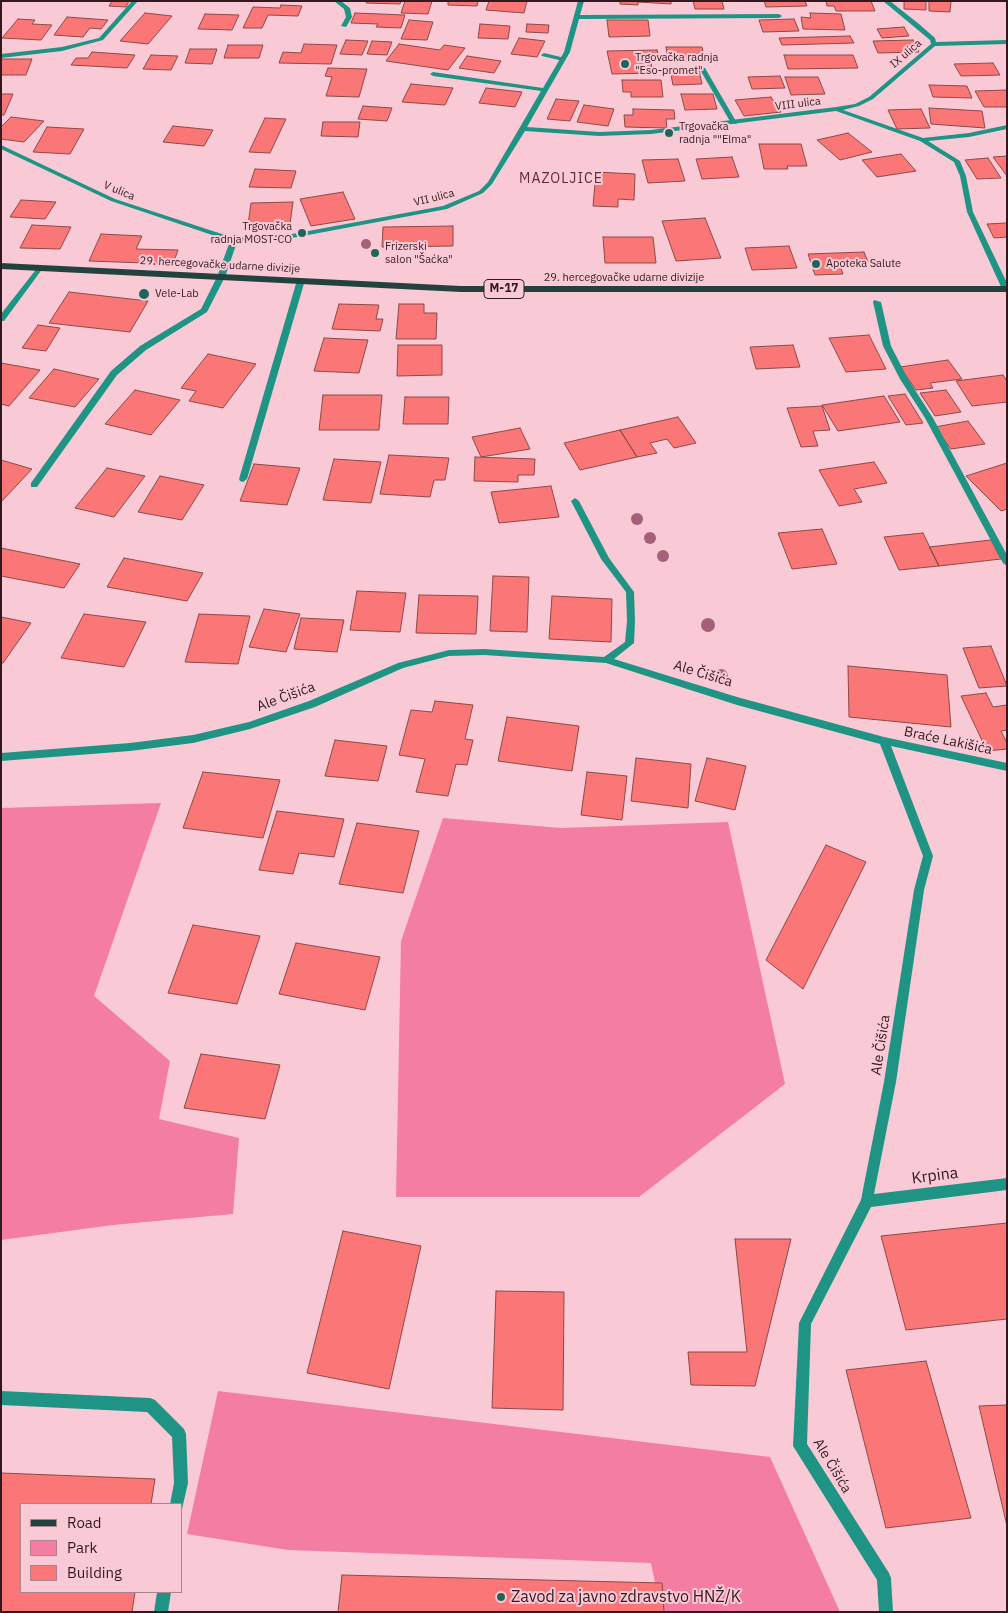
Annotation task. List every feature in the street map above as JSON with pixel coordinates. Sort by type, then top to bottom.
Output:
[{"type":"main road","name":"29. hercegovačke udarne divizije","points":[[1,266],[461,288],[1007,289]]},
{"type":"street","points":[[1,56],[62,50],[101,39],[135,1]]},
{"type":"street","points":[[337,1],[347,8],[349,17],[344,26]]},
{"type":"street","name":"VII ulica","points":[[234,240],[292,236],[445,208],[481,192],[490,183],[524,129],[562,59],[571,41],[580,1]]},
{"type":"street","name":"IX ulica","points":[[836,109],[857,105],[871,98],[934,44],[933,39],[886,1]]},
{"type":"street","points":[[576,17],[779,16]]},
{"type":"street","points":[[934,44],[1007,42]]},
{"type":"street","points":[[544,55],[562,59]]},
{"type":"street","points":[[702,68],[734,123]]},
{"type":"street","points":[[433,74],[544,90]]},
{"type":"street","name":"VIII ulica","points":[[524,129],[624,134],[734,123],[836,109],[922,140],[957,161],[963,176],[970,212],[1007,289]]},
{"type":"street","points":[[922,140],[969,136],[1007,127]]},
{"type":"street","name":"V ulica","points":[[1,147],[113,200],[234,240]]},
{"type":"street","points":[[34,485],[114,373],[143,348],[204,310],[221,277],[234,240]]},
{"type":"street","points":[[1,319],[40,268]]},
{"type":"street","points":[[242,479],[301,280]]},
{"type":"street","points":[[877,302],[887,346],[904,379],[929,418],[1007,564]]},
{"type":"street","points":[[575,501],[605,560],[630,592],[631,620],[629,643],[606,660]]},
{"type":"street","name":"Ale Čišića","points":[[1,757],[130,747],[193,739],[231,730],[312,704],[401,665],[448,653],[484,652],[606,660],[737,701],[884,741],[928,856],[920,890],[890,1082],[867,1201],[805,1322],[800,1446],[884,1578],[886,1612]]},
{"type":"street","name":"Braće Lakišića","points":[[884,741],[1007,767]]},
{"type":"street","name":"Krpina","points":[[867,1201],[1007,1184]]},
{"type":"street","points":[[1,1398],[150,1405],[179,1434],[180,1483],[177,1503]]},
{"type":"street","points":[[161,1612],[164,1593]]},
{"type":"green space","points":[[161,803],[94,996],[170,1061],[159,1119],[239,1138],[233,1214],[113,1225],[1,1240],[1,808]]},
{"type":"green space","points":[[443,818],[561,828],[728,822],[785,1084],[639,1197],[396,1197],[401,941]]},
{"type":"green space","points":[[218,1391],[770,1457],[840,1612],[661,1612],[651,1563],[288,1550],[187,1534]]},
{"type":"building","points":[[112,1],[129,1],[126,7],[109,6]]},
{"type":"building","points":[[367,1],[401,1],[400,4],[366,3]]},
{"type":"building","points":[[405,1],[432,1],[428,14],[401,13]]},
{"type":"building","points":[[448,1],[478,1],[477,6],[448,5]]},
{"type":"building","points":[[489,1],[527,1],[524,13],[486,10]]},
{"type":"building","points":[[620,1],[671,1],[671,4],[638,2],[638,5],[620,4]]},
{"type":"building","points":[[693,1],[722,1],[724,9],[695,9]]},
{"type":"building","points":[[764,1],[805,1],[807,6],[766,7]]},
{"type":"building","points":[[826,1],[871,1],[875,11],[836,11],[834,6],[827,6]]},
{"type":"building","points":[[904,1],[926,1],[926,10],[904,9]]},
{"type":"building","points":[[929,1],[951,1],[950,12],[929,11]]},
{"type":"building","points":[[281,5],[302,6],[298,16],[268,15],[262,28],[243,28],[253,7],[280,8]]},
{"type":"building","points":[[145,13],[172,16],[148,44],[120,41]]},
{"type":"building","points":[[355,13],[405,15],[401,28],[376,27],[378,24],[351,23]]},
{"type":"building","points":[[810,13],[841,14],[845,30],[803,29],[801,17],[811,18]]},
{"type":"building","points":[[205,14],[239,15],[232,30],[198,29]]},
{"type":"building","points":[[67,17],[108,20],[101,29],[90,28],[83,37],[54,35]]},
{"type":"building","points":[[18,19],[35,20],[32,24],[52,25],[41,40],[2,38]]},
{"type":"building","points":[[794,19],[799,31],[763,32],[759,20]]},
{"type":"building","points":[[409,20],[433,22],[427,40],[401,39]]},
{"type":"building","points":[[607,20],[648,20],[650,36],[609,37]]},
{"type":"building","points":[[480,24],[510,26],[508,39],[478,38]]},
{"type":"building","points":[[527,24],[549,25],[548,33],[526,32]]},
{"type":"building","points":[[904,27],[909,36],[882,38],[877,29]]},
{"type":"building","points":[[850,36],[854,43],[782,45],[779,38]]},
{"type":"building","points":[[519,38],[545,41],[537,57],[511,54]]},
{"type":"building","points":[[346,40],[368,41],[362,55],[340,54]]},
{"type":"building","points":[[913,40],[919,52],[878,53],[873,41]]},
{"type":"building","points":[[372,41],[392,42],[387,55],[367,54]]},
{"type":"building","points":[[304,44],[337,45],[331,64],[279,63],[283,52],[301,53]]},
{"type":"building","points":[[399,44],[440,50],[444,45],[465,48],[448,70],[386,61]]},
{"type":"building","points":[[228,45],[263,45],[259,58],[224,58]]},
{"type":"building","points":[[666,47],[702,47],[705,61],[668,61]]},
{"type":"building","points":[[190,49],[217,49],[212,64],[185,63]]},
{"type":"building","points":[[657,50],[659,58],[650,58],[653,73],[612,74],[607,51]]},
{"type":"building","points":[[92,52],[135,55],[127,68],[71,65],[76,58],[88,58]]},
{"type":"building","points":[[151,55],[178,56],[171,70],[143,69]]},
{"type":"building","points":[[784,55],[853,55],[858,68],[788,69]]},
{"type":"building","points":[[467,56],[501,61],[494,73],[459,68]]},
{"type":"building","points":[[1,59],[32,59],[26,75],[1,75]]},
{"type":"building","points":[[993,63],[1000,75],[961,76],[954,64]]},
{"type":"building","points":[[328,68],[367,69],[359,97],[326,96],[332,77],[325,76]]},
{"type":"building","points":[[670,70],[699,70],[702,84],[673,85]]},
{"type":"building","points":[[780,76],[785,88],[752,89],[748,77]]},
{"type":"building","points":[[785,77],[818,77],[825,94],[791,95]]},
{"type":"building","points":[[622,80],[661,80],[663,97],[631,97],[631,92],[623,92]]},
{"type":"building","points":[[411,84],[453,88],[445,105],[402,102]]},
{"type":"building","points":[[929,85],[967,86],[972,98],[933,97]]},
{"type":"building","points":[[486,88],[522,92],[515,107],[479,103]]},
{"type":"building","points":[[1007,90],[1007,107],[984,107],[975,91]]},
{"type":"building","points":[[1,94],[13,94],[4,115],[1,115]]},
{"type":"building","points":[[681,94],[713,94],[717,109],[685,110]]},
{"type":"building","points":[[771,97],[781,112],[744,116],[735,100]]},
{"type":"building","points":[[556,99],[579,101],[570,121],[547,119]]},
{"type":"building","points":[[584,105],[614,109],[608,126],[577,122]]},
{"type":"building","points":[[363,106],[392,108],[387,121],[358,119]]},
{"type":"building","points":[[929,108],[982,111],[985,128],[931,124]]},
{"type":"building","points":[[633,109],[674,110],[675,119],[666,119],[667,128],[625,127],[624,115],[633,115]]},
{"type":"building","points":[[921,109],[930,128],[897,129],[888,110]]},
{"type":"building","points":[[11,117],[44,121],[24,142],[1,139],[1,127]]},
{"type":"building","points":[[265,118],[286,119],[270,153],[249,152]]},
{"type":"building","points":[[323,122],[360,122],[358,137],[321,136]]},
{"type":"building","points":[[173,126],[213,130],[204,146],[163,142]]},
{"type":"building","points":[[47,127],[84,129],[70,154],[33,152]]},
{"type":"building","points":[[848,133],[872,152],[840,160],[817,140]]},
{"type":"building","points":[[759,144],[801,144],[807,166],[787,166],[788,169],[764,169]]},
{"type":"building","points":[[901,154],[916,171],[877,177],[862,160]]},
{"type":"building","points":[[1007,156],[1007,176],[993,157]]},
{"type":"building","points":[[732,157],[739,177],[702,179],[696,159]]},
{"type":"building","points":[[988,158],[1001,178],[977,179],[965,160]]},
{"type":"building","points":[[678,159],[685,181],[648,183],[642,160]]},
{"type":"building","points":[[255,169],[296,171],[291,188],[249,187]]},
{"type":"building","points":[[596,172],[635,174],[634,200],[618,199],[618,207],[593,206]]},
{"type":"building","points":[[343,192],[355,219],[311,226],[300,199]]},
{"type":"building","points":[[21,200],[56,202],[45,219],[10,217]]},
{"type":"building","points":[[293,202],[290,224],[248,225],[251,203]]},
{"type":"building","points":[[705,218],[721,258],[676,261],[662,221]]},
{"type":"building","points":[[1007,223],[1007,237],[994,238],[987,224]]},
{"type":"building","points":[[32,225],[71,227],[60,249],[20,248]]},
{"type":"building","points":[[453,226],[453,246],[382,247],[383,227]]},
{"type":"building","points":[[101,234],[142,236],[136,249],[178,250],[173,264],[89,261]]},
{"type":"building","points":[[603,237],[653,237],[656,263],[605,263]]},
{"type":"building","points":[[789,246],[797,268],[752,270],[745,248]]},
{"type":"building","points":[[864,252],[868,262],[839,263],[843,274],[815,275],[808,254]]},
{"type":"building","points":[[69,292],[148,301],[130,332],[49,323]]},
{"type":"building","points":[[339,304],[379,305],[376,319],[383,319],[380,331],[332,329]]},
{"type":"building","points":[[399,304],[424,304],[424,313],[437,313],[436,339],[396,339]]},
{"type":"building","points":[[38,325],[60,328],[46,351],[22,348]]},
{"type":"building","points":[[869,335],[886,369],[846,372],[829,338]]},
{"type":"building","points":[[324,338],[368,340],[359,373],[314,371]]},
{"type":"building","points":[[398,345],[442,345],[442,375],[397,376]]},
{"type":"building","points":[[793,345],[800,367],[756,369],[750,347]]},
{"type":"building","points":[[208,354],[256,364],[223,408],[189,401],[196,391],[181,388]]},
{"type":"building","points":[[948,360],[962,379],[930,383],[933,388],[916,390],[900,367]]},
{"type":"building","points":[[1,363],[40,370],[9,406],[1,404]]},
{"type":"building","points":[[54,369],[99,379],[75,407],[29,398]]},
{"type":"building","points":[[1003,375],[1007,381],[1007,402],[972,406],[956,381]]},
{"type":"building","points":[[135,390],[180,400],[151,435],[105,424]]},
{"type":"building","points":[[946,390],[961,412],[935,416],[920,393]]},
{"type":"building","points":[[905,394],[923,423],[906,425],[888,396]]},
{"type":"building","points":[[323,395],[382,395],[379,430],[319,430]]},
{"type":"building","points":[[884,396],[900,422],[838,431],[822,405]]},
{"type":"building","points":[[405,397],[449,397],[448,424],[403,424]]},
{"type":"building","points":[[822,406],[830,430],[813,431],[818,446],[801,447],[787,408]]},
{"type":"building","points":[[678,417],[696,443],[674,448],[667,439],[650,443],[657,453],[637,457],[620,430]]},
{"type":"building","points":[[968,421],[985,444],[951,449],[935,427]]},
{"type":"building","points":[[520,428],[530,449],[481,457],[472,437]]},
{"type":"building","points":[[620,430],[637,457],[580,470],[564,443]]},
{"type":"building","points":[[389,455],[449,458],[445,480],[434,480],[430,497],[380,494]]},
{"type":"building","points":[[475,457],[535,459],[534,475],[518,475],[518,482],[474,481]]},
{"type":"building","points":[[334,459],[381,462],[371,503],[323,500]]},
{"type":"building","points":[[1,460],[32,469],[1,502]]},
{"type":"building","points":[[874,462],[887,483],[854,489],[862,502],[839,506],[819,470]]},
{"type":"building","points":[[1007,463],[1007,509],[1001,511],[966,476]]},
{"type":"building","points":[[254,464],[300,468],[287,505],[240,501]]},
{"type":"building","points":[[107,468],[145,476],[114,517],[75,508]]},
{"type":"building","points":[[160,476],[204,485],[182,520],[138,512]]},
{"type":"building","points":[[551,486],[559,517],[499,523],[491,492]]},
{"type":"building","points":[[822,529],[837,564],[792,569],[778,533]]},
{"type":"building","points":[[923,533],[939,566],[899,570],[884,537]]},
{"type":"building","points":[[991,540],[1001,559],[939,566],[929,547]]},
{"type":"building","points":[[1,548],[80,564],[64,588],[1,576]]},
{"type":"building","points":[[124,558],[203,573],[187,601],[107,587]]},
{"type":"building","points":[[493,576],[529,577],[527,632],[490,631]]},
{"type":"building","points":[[357,591],[406,593],[400,632],[350,630]]},
{"type":"building","points":[[419,595],[478,596],[476,634],[416,633]]},
{"type":"building","points":[[552,596],[612,599],[611,642],[549,639]]},
{"type":"building","points":[[264,609],[300,614],[286,652],[249,647]]},
{"type":"building","points":[[84,614],[146,622],[124,667],[61,658]]},
{"type":"building","points":[[199,614],[250,616],[238,664],[185,662]]},
{"type":"building","points":[[1,617],[31,623],[3,663],[1,663]]},
{"type":"building","points":[[301,618],[344,620],[337,652],[294,649]]},
{"type":"building","points":[[991,646],[1007,686],[979,688],[963,648]]},
{"type":"building","points":[[848,666],[947,675],[951,727],[849,717]]},
{"type":"building","points":[[986,693],[993,707],[1007,705],[1007,730],[1001,731],[1007,743],[1007,749],[987,751],[961,696]]},
{"type":"building","points":[[435,701],[473,705],[465,739],[473,740],[467,765],[456,764],[448,796],[416,792],[425,759],[399,755],[411,710],[432,712]]},
{"type":"building","points":[[507,717],[579,726],[572,771],[498,761]]},
{"type":"building","points":[[335,740],[387,746],[378,781],[325,776]]},
{"type":"building","points":[[636,758],[691,764],[688,808],[631,801]]},
{"type":"building","points":[[707,758],[746,766],[735,810],[695,801]]},
{"type":"building","points":[[203,772],[280,780],[263,838],[183,828]]},
{"type":"building","points":[[587,772],[627,776],[622,820],[581,815]]},
{"type":"building","points":[[277,811],[344,819],[334,857],[299,853],[293,874],[259,870]]},
{"type":"building","points":[[357,823],[419,831],[403,893],[339,884]]},
{"type":"building","points":[[826,845],[866,862],[803,989],[766,960]]},
{"type":"building","points":[[193,925],[260,936],[237,1004],[168,993]]},
{"type":"building","points":[[296,943],[380,957],[365,1010],[279,994]]},
{"type":"building","points":[[201,1054],[280,1065],[265,1119],[184,1108]]},
{"type":"building","points":[[1007,1223],[1007,1319],[906,1330],[881,1236]]},
{"type":"building","points":[[343,1231],[421,1246],[389,1389],[307,1373]]},
{"type":"building","points":[[735,1239],[791,1239],[755,1386],[691,1385],[688,1352],[747,1352]]},
{"type":"building","points":[[496,1291],[564,1292],[563,1410],[492,1408]]},
{"type":"building","points":[[926,1361],[971,1518],[886,1528],[846,1370]]},
{"type":"building","points":[[1007,1405],[1007,1526],[979,1406]]},
{"type":"building","points":[[1,1473],[155,1479],[151,1503],[20,1503],[20,1593],[135,1593],[132,1612],[1,1612]]},
{"type":"building","name":"Zavod za javno zdravstvo HNŽ/K","points":[[342,1575],[662,1583],[664,1612],[338,1612]]},
{"type":"place","name":"Trgovačka radnja \"Eso-promet\"","points":[[625,64]]},
{"type":"place","name":"Trgovačka radnja \"\"Elma\"","points":[[669,133]]},
{"type":"place","name":"Trgovačka radnja MOST-CO","points":[[302,233]]},
{"type":"place","name":"Frizerski salon \"Šaćka\"","points":[[375,253]]},
{"type":"place","name":"Apoteka Salute","points":[[816,264]]},
{"type":"place","name":"Vele-Lab","points":[[144,294]]},
{"type":"place","name":"Zavod za javno zdravstvo HNŽ/K","points":[[501,1597]]},
{"type":"district","name":"MAZOLJICE","points":[[561,179]]}]
